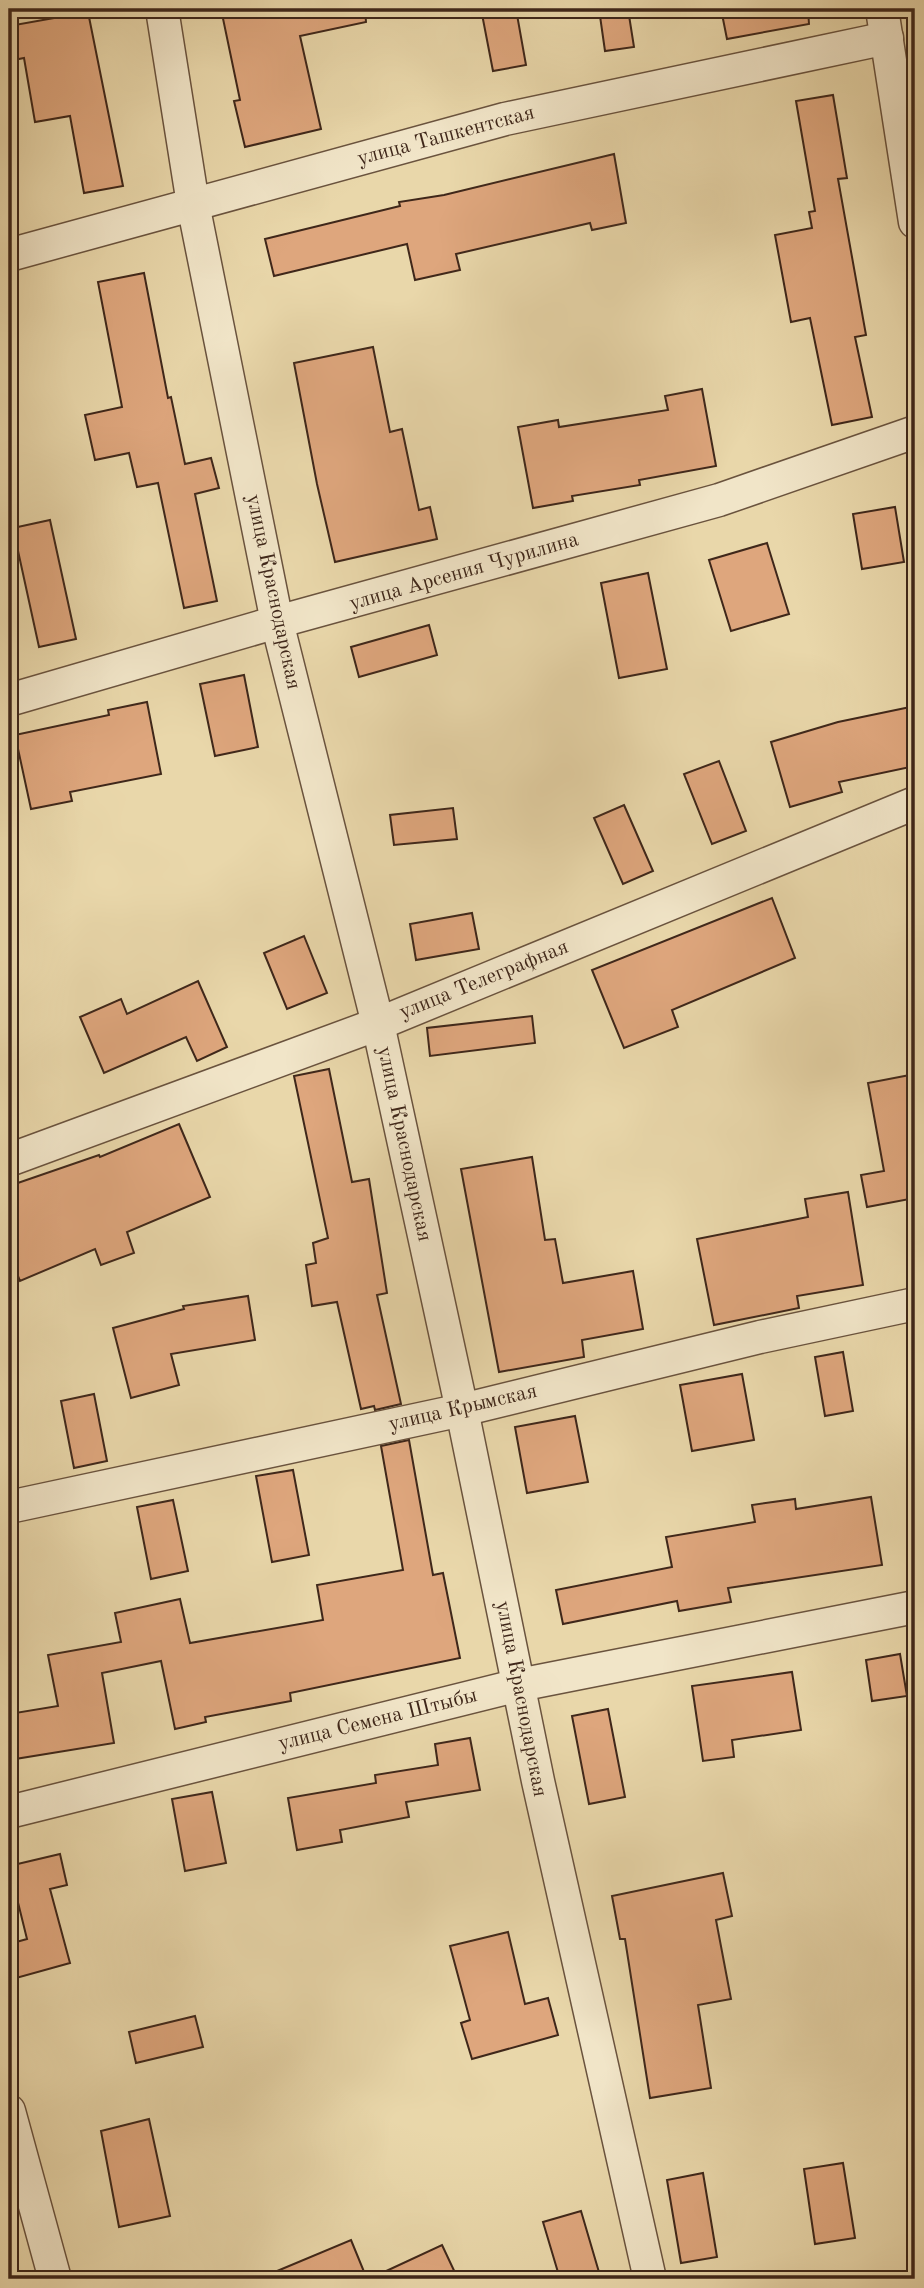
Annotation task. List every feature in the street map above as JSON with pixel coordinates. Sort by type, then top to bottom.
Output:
[{"type":"street","name":"улица Краснодарская","points":[[162,9],[193,204],[277,622],[378,1024],[581,1979],[650,2279]]},
{"type":"street","name":"улица Ташкентская","points":[[9,255],[505,119],[885,23]]},
{"type":"street","points":[[885,23],[915,222]]},
{"type":"street","name":"улица Арсения Чурилина","points":[[9,700],[277,622],[719,500],[915,432]]},
{"type":"street","name":"улица Телеграфная","points":[[9,1160],[378,1024],[915,803]]},
{"type":"street","name":"улица Крымская","points":[[9,1507],[462,1410],[746,1340],[915,1304]]},
{"type":"street","name":"улица Семена Штыбы","points":[[9,1812],[519,1685],[915,1607]]},
{"type":"street","points":[[9,2111],[55,2279]]},
{"type":"building","points":[[221,9],[365,9],[366,22],[300,36],[321,129],[245,147],[234,101],[240,100]]},
{"type":"building","points":[[481,9],[516,9],[526,65],[493,71]]},
{"type":"building","points":[[599,9],[628,9],[634,47],[605,51]]},
{"type":"building","points":[[721,9],[808,9],[809,24],[727,39]]},
{"type":"building","points":[[88,12],[123,186],[84,193],[70,116],[35,122],[24,58],[9,61],[9,26]]},
{"type":"building","points":[[833,95],[847,178],[838,179],[866,335],[855,337],[872,417],[832,425],[810,318],[791,322],[775,235],[812,228],[809,212],[815,211],[796,101]]},
{"type":"building","points":[[614,154],[626,223],[592,230],[590,223],[456,254],[460,270],[415,280],[407,244],[274,276],[265,239],[400,206],[399,202],[444,195]]},
{"type":"building","points":[[144,273],[168,398],[171,397],[185,464],[211,458],[219,488],[195,494],[217,601],[184,608],[158,483],[137,487],[129,453],[95,460],[85,415],[122,407],[98,282]]},
{"type":"building","points":[[373,347],[390,432],[402,429],[419,510],[430,507],[437,539],[335,562],[294,363]]},
{"type":"building","points":[[702,389],[716,466],[639,480],[640,485],[572,496],[573,501],[533,508],[518,427],[558,420],[559,427],[668,410],[665,396]]},
{"type":"building","points":[[895,507],[904,562],[862,569],[853,514]]},
{"type":"building","points":[[50,520],[76,639],[39,647],[13,528]]},
{"type":"building","points":[[767,543],[789,614],[731,631],[709,560]]},
{"type":"building","points":[[648,573],[667,669],[619,678],[601,583]]},
{"type":"building","points":[[429,625],[437,655],[359,677],[351,647]]},
{"type":"building","points":[[244,675],[258,747],[215,756],[200,684]]},
{"type":"building","points":[[147,702],[161,774],[70,792],[72,801],[31,809],[15,735],[109,715],[108,710]]},
{"type":"building","points":[[915,706],[915,766],[839,782],[842,792],[790,807],[771,742],[838,722]]},
{"type":"building","points":[[719,761],[746,831],[712,844],[684,774]]},
{"type":"building","points":[[624,805],[653,871],[623,884],[594,818]]},
{"type":"building","points":[[453,808],[457,839],[394,845],[390,815]]},
{"type":"building","points":[[772,898],[795,958],[672,1010],[678,1027],[624,1048],[592,970]]},
{"type":"building","points":[[472,913],[479,949],[416,960],[410,924]]},
{"type":"building","points":[[304,936],[327,993],[287,1009],[264,953]]},
{"type":"building","points":[[198,981],[227,1047],[197,1061],[186,1037],[104,1073],[80,1017],[121,999],[127,1014]]},
{"type":"building","points":[[532,1016],[535,1043],[430,1056],[427,1028]]},
{"type":"building","points":[[329,1069],[352,1182],[369,1179],[387,1293],[377,1295],[401,1404],[375,1410],[374,1406],[361,1409],[337,1302],[312,1306],[306,1265],[316,1263],[313,1243],[328,1238],[294,1076]]},
{"type":"building","points":[[915,1074],[915,1198],[867,1207],[861,1175],[884,1171],[868,1083]]},
{"type":"building","points":[[179,1124],[210,1197],[127,1232],[134,1253],[101,1265],[95,1249],[20,1281],[9,1254],[9,1186],[99,1155],[100,1157]]},
{"type":"building","points":[[532,1157],[545,1240],[555,1239],[563,1283],[633,1271],[643,1329],[582,1340],[584,1357],[499,1372],[461,1169]]},
{"type":"building","points":[[848,1192],[863,1285],[797,1296],[799,1308],[714,1325],[697,1239],[808,1217],[805,1199]]},
{"type":"building","points":[[248,1296],[255,1340],[171,1354],[179,1385],[131,1398],[113,1328],[184,1309],[183,1306]]},
{"type":"building","points":[[843,1352],[853,1411],[825,1416],[815,1357]]},
{"type":"building","points":[[742,1374],[754,1440],[692,1451],[680,1385]]},
{"type":"building","points":[[94,1394],[107,1461],[74,1468],[61,1401]]},
{"type":"building","points":[[575,1416],[588,1482],[527,1493],[515,1427]]},
{"type":"building","points":[[409,1440],[433,1575],[443,1573],[460,1658],[290,1693],[291,1701],[205,1717],[206,1722],[175,1729],[161,1661],[102,1673],[114,1743],[9,1760],[9,1714],[58,1706],[48,1655],[121,1642],[115,1613],[180,1599],[190,1643],[323,1620],[317,1585],[403,1570],[381,1446]]},
{"type":"building","points":[[293,1470],[309,1555],[272,1562],[256,1476]]},
{"type":"building","points":[[871,1497],[882,1565],[728,1588],[731,1602],[679,1611],[677,1601],[563,1624],[556,1590],[672,1567],[666,1537],[755,1522],[752,1505],[795,1499],[796,1509]]},
{"type":"building","points":[[173,1500],[188,1571],[151,1579],[137,1507]]},
{"type":"building","points":[[900,1654],[907,1696],[872,1701],[866,1660]]},
{"type":"building","points":[[792,1672],[801,1730],[732,1740],[734,1757],[703,1761],[692,1686]]},
{"type":"building","points":[[608,1709],[625,1797],[589,1804],[572,1716]]},
{"type":"building","points":[[470,1738],[480,1790],[406,1802],[409,1817],[340,1830],[342,1842],[297,1850],[288,1798],[376,1783],[375,1775],[438,1765],[435,1744]]},
{"type":"building","points":[[212,1792],[226,1863],[185,1871],[172,1799]]},
{"type":"building","points":[[60,1854],[67,1885],[50,1889],[70,1963],[9,1980],[9,1944],[27,1939],[9,1866]]},
{"type":"building","points":[[723,1873],[732,1916],[716,1920],[731,1999],[698,2005],[711,2088],[650,2098],[625,1939],[620,1939],[612,1896]]},
{"type":"building","points":[[508,1932],[525,2004],[548,1998],[558,2035],[472,2059],[461,2023],[470,2020],[450,1946]]},
{"type":"building","points":[[195,2016],[203,2047],[136,2063],[129,2032]]},
{"type":"building","points":[[149,2119],[170,2216],[119,2227],[101,2131]]},
{"type":"building","points":[[843,2163],[855,2238],[815,2244],[804,2169]]},
{"type":"building","points":[[703,2173],[717,2257],[681,2263],[667,2180]]},
{"type":"building","points":[[581,2211],[601,2279],[560,2279],[543,2222]]},
{"type":"building","points":[[351,2240],[367,2279],[258,2279]]},
{"type":"building","points":[[442,2245],[458,2279],[369,2279]]}]
